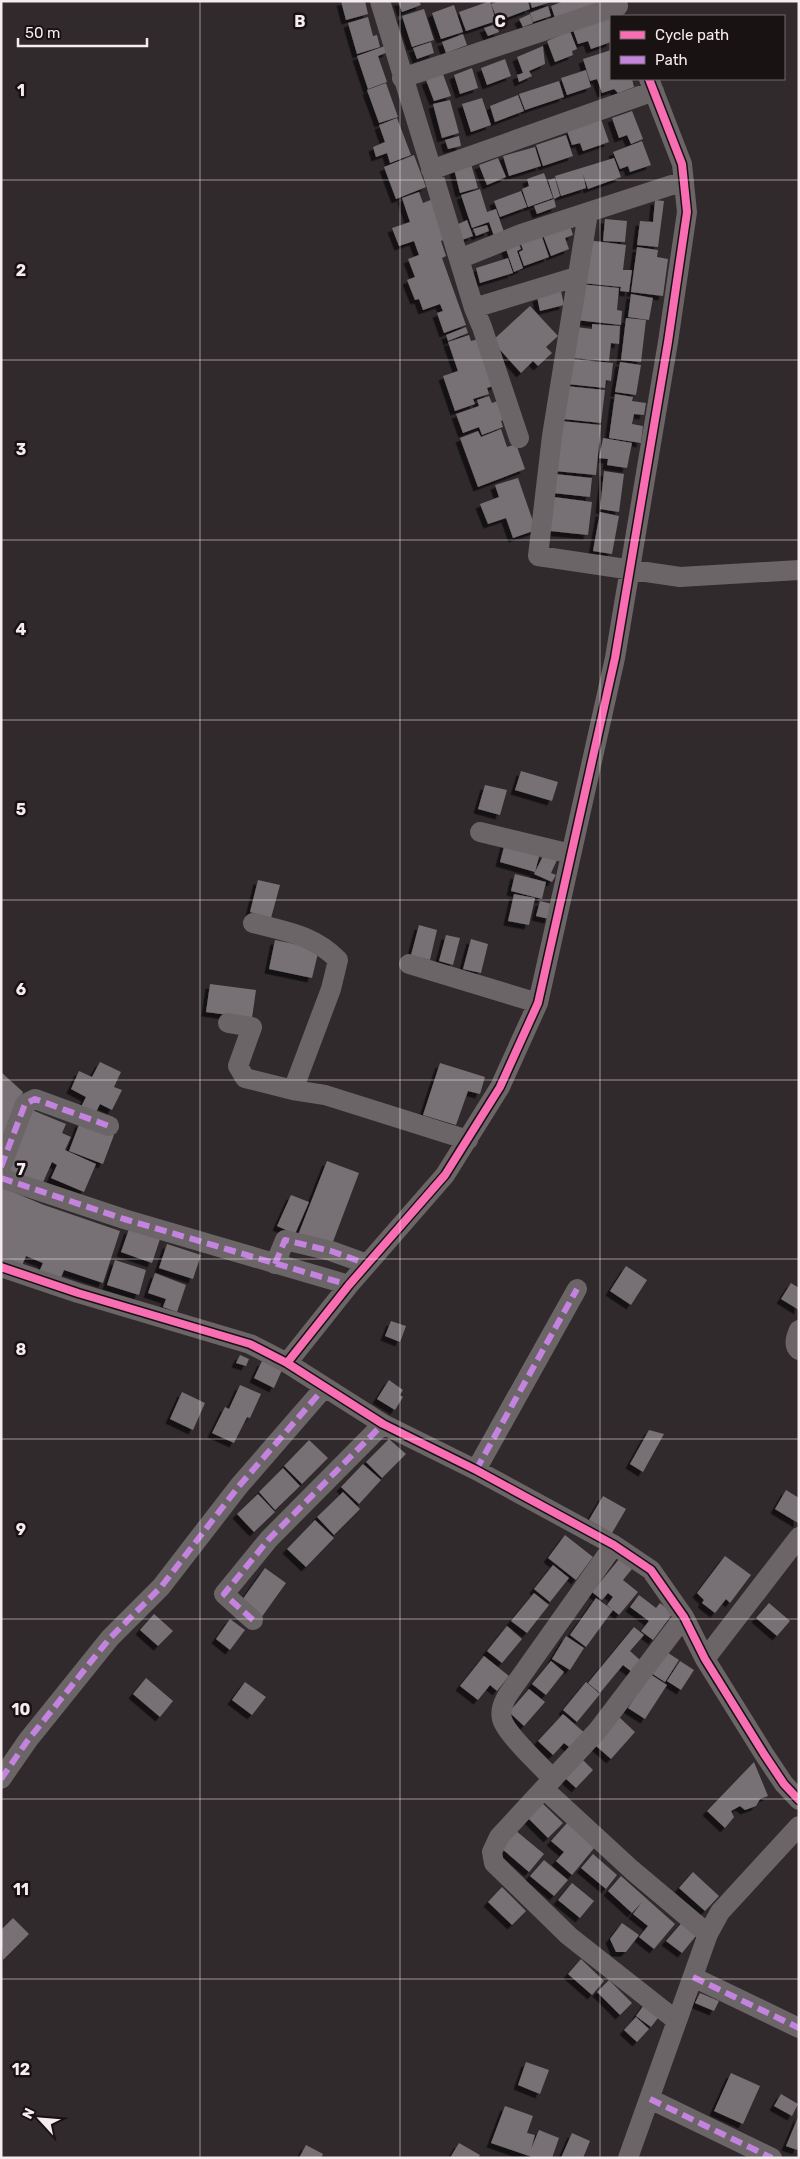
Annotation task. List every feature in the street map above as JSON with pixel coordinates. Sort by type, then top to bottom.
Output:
[{"type":"street","points":[[380,1],[402,78],[474,308],[519,438]]},
{"type":"street","points":[[402,78],[619,8]]},
{"type":"street","points":[[287,1363],[349,1285],[446,1175],[500,1087],[538,1003],[615,658],[631,569],[687,212],[682,164],[651,85],[431,170]]},
{"type":"street","points":[[459,259],[521,234],[684,181]]},
{"type":"street","points":[[588,213],[576,277],[552,436],[538,556],[680,577],[799,570]]},
{"type":"street","points":[[474,308],[576,277]]},
{"type":"street","points":[[480,832],[571,854]]},
{"type":"street","points":[[253,923],[310,938],[328,949],[338,960],[331,989],[293,1090]]},
{"type":"street","points":[[409,964],[538,1003]]},
{"type":"street","points":[[228,1023],[252,1027],[238,1066],[245,1078],[293,1090],[325,1095],[468,1140]]},
{"type":"street","points":[[1,1167],[25,1104],[35,1098],[109,1126]]},
{"type":"street","points":[[1,1178],[124,1219],[349,1285]]},
{"type":"street","points":[[274,1264],[285,1240],[331,1251],[367,1264]]},
{"type":"street","points":[[1,1267],[78,1293],[250,1344],[287,1363],[383,1424],[476,1470],[614,1545],[651,1570],[684,1617],[705,1659],[769,1762],[784,1784],[799,1800]]},
{"type":"street","points":[[476,1470],[577,1289]]},
{"type":"street","points":[[799,1330],[795,1338],[796,1348],[799,1350]]},
{"type":"street","points":[[1,1779],[28,1740],[110,1638],[160,1586],[240,1486],[324,1388]]},
{"type":"street","points":[[253,1620],[224,1594],[269,1539],[383,1424]]},
{"type":"street","points":[[705,1659],[799,1537]]},
{"type":"street","points":[[614,1545],[507,1696],[502,1708],[502,1720],[548,1784],[632,1870],[708,1934]]},
{"type":"street","points":[[677,2021],[569,1936],[494,1864],[492,1852],[499,1837],[598,1730],[684,1617]]},
{"type":"street","points":[[628,2158],[708,1934],[720,1912],[799,1826]]},
{"type":"street","points":[[693,1977],[799,2028]]},
{"type":"street","points":[[650,2099],[772,2158]]},
{"type":"building","points":[[341,1],[365,1],[368,14],[346,20]]},
{"type":"building","points":[[398,1],[419,1],[421,5],[402,12]]},
{"type":"building","points":[[490,1],[496,21],[466,31],[459,12]]},
{"type":"building","points":[[499,1],[528,1],[530,9],[498,21],[491,4]]},
{"type":"building","points":[[530,1],[551,1],[551,2],[532,8]]},
{"type":"building","points":[[564,1],[600,2],[555,18],[551,6]]},
{"type":"building","points":[[454,5],[463,32],[441,39],[432,13]]},
{"type":"building","points":[[548,6],[551,16],[533,22],[530,13]]},
{"type":"building","points":[[424,9],[434,40],[412,47],[402,16]]},
{"type":"building","points":[[530,14],[533,23],[523,27],[519,19]]},
{"type":"building","points":[[608,14],[610,20],[610,42],[591,49],[588,41],[578,44],[572,27]]},
{"type":"building","points":[[368,17],[373,36],[377,35],[380,47],[357,54],[348,23]]},
{"type":"building","points":[[496,24],[499,32],[488,36],[484,28]]},
{"type":"building","points":[[570,31],[577,49],[572,51],[573,55],[555,62],[547,41]]},
{"type":"building","points":[[463,34],[467,45],[446,53],[442,42]]},
{"type":"building","points":[[431,42],[434,53],[417,59],[413,48]]},
{"type":"building","points":[[385,46],[388,52],[378,56],[387,82],[368,89],[357,56]]},
{"type":"building","points":[[543,46],[545,64],[529,71],[532,76],[519,82],[517,75],[523,73],[517,57]]},
{"type":"building","points":[[610,50],[610,80],[632,80],[634,87],[618,93],[614,89],[602,93],[597,79],[590,81],[583,59]]},
{"type":"building","points":[[505,59],[511,76],[487,85],[481,68]]},
{"type":"building","points":[[472,68],[478,88],[460,94],[454,75]]},
{"type":"building","points":[[586,70],[591,87],[567,95],[561,78]]},
{"type":"building","points":[[443,74],[451,96],[434,101],[426,80]]},
{"type":"building","points":[[559,81],[564,97],[525,110],[519,94]]},
{"type":"building","points":[[386,83],[398,117],[379,123],[367,90]]},
{"type":"building","points":[[518,95],[524,111],[495,122],[490,106]]},
{"type":"building","points":[[482,98],[491,125],[471,132],[462,104]]},
{"type":"building","points":[[450,100],[459,133],[442,138],[433,104]]},
{"type":"building","points":[[632,111],[643,139],[631,144],[627,135],[619,138],[612,118]]},
{"type":"building","points":[[397,118],[411,155],[390,163],[387,153],[376,157],[373,147],[385,142],[379,125]]},
{"type":"building","points":[[601,119],[609,142],[583,151],[580,143],[572,145],[567,131]]},
{"type":"building","points":[[566,135],[573,156],[543,166],[536,145]]},
{"type":"building","points":[[459,136],[461,146],[448,149],[445,140]]},
{"type":"building","points":[[642,141],[651,165],[630,172],[628,166],[620,169],[613,152]]},
{"type":"building","points":[[535,147],[541,166],[509,176],[503,156]]},
{"type":"building","points":[[414,155],[426,187],[396,199],[384,167]]},
{"type":"building","points":[[498,158],[506,177],[487,185],[479,165]]},
{"type":"building","points":[[614,158],[621,177],[588,189],[583,174],[586,188],[561,196],[555,176]]},
{"type":"building","points":[[471,164],[478,188],[460,193],[454,169]]},
{"type":"building","points":[[544,173],[553,198],[528,207],[522,189],[529,186],[527,179]]},
{"type":"building","points":[[555,178],[560,196],[554,199],[548,180]]},
{"type":"building","points":[[480,189],[487,212],[496,209],[504,232],[494,236],[489,222],[472,228],[461,195]]},
{"type":"building","points":[[521,191],[527,207],[500,217],[494,201]]},
{"type":"building","points":[[419,192],[423,203],[433,199],[446,239],[441,241],[446,256],[442,258],[466,325],[444,333],[437,313],[443,311],[440,304],[423,310],[419,299],[415,300],[407,280],[415,277],[408,259],[419,255],[414,241],[399,246],[392,228],[410,222],[402,198]]},
{"type":"building","points":[[554,199],[556,207],[537,214],[534,206]]},
{"type":"building","points":[[655,200],[664,201],[658,247],[637,245],[640,221],[653,222]]},
{"type":"building","points":[[605,219],[627,221],[625,242],[603,241]]},
{"type":"building","points":[[467,220],[473,236],[462,240],[456,225]]},
{"type":"building","points":[[487,225],[489,231],[476,236],[473,229]]},
{"type":"building","points":[[570,225],[573,235],[565,238],[569,249],[551,256],[543,235]]},
{"type":"building","points":[[542,237],[549,257],[524,266],[519,252],[523,250],[521,244]]},
{"type":"building","points":[[587,240],[626,245],[623,270],[632,270],[629,292],[620,291],[621,287],[582,283]]},
{"type":"building","points":[[518,242],[521,249],[517,251],[523,268],[514,272],[505,246]]},
{"type":"building","points":[[637,247],[658,250],[657,257],[668,259],[663,296],[631,292]]},
{"type":"building","points":[[508,258],[513,273],[480,283],[476,268]]},
{"type":"building","points":[[580,284],[619,288],[617,310],[622,311],[621,325],[576,320]]},
{"type":"building","points":[[561,291],[564,305],[540,311],[537,297]]},
{"type":"building","points":[[631,294],[653,298],[649,320],[628,317]]},
{"type":"building","points":[[530,306],[558,336],[546,347],[552,353],[538,366],[533,361],[521,373],[492,341]]},
{"type":"building","points":[[626,318],[646,320],[641,362],[621,360]]},
{"type":"building","points":[[592,324],[620,326],[619,344],[611,343],[609,361],[572,358],[576,327],[592,329]]},
{"type":"building","points":[[466,327],[468,333],[448,341],[446,335]]},
{"type":"building","points":[[469,335],[471,341],[479,339],[496,385],[487,388],[489,394],[473,399],[475,404],[455,411],[443,376],[458,371],[448,342]]},
{"type":"building","points":[[570,359],[613,363],[611,381],[606,380],[605,388],[567,384]]},
{"type":"building","points":[[620,362],[641,365],[636,395],[615,392]]},
{"type":"building","points":[[566,386],[605,390],[601,423],[563,419]]},
{"type":"building","points":[[615,394],[633,397],[632,401],[646,403],[644,415],[634,414],[632,424],[643,426],[641,443],[609,438]]},
{"type":"building","points":[[489,396],[492,403],[500,400],[506,419],[501,421],[503,427],[482,435],[479,427],[463,433],[456,414],[479,406],[477,400]]},
{"type":"building","points":[[561,421],[601,425],[596,475],[555,471]]},
{"type":"building","points":[[501,429],[507,447],[516,444],[525,469],[478,487],[460,438],[478,431],[481,437]]},
{"type":"building","points":[[603,438],[632,443],[627,468],[607,465],[608,459],[599,458]]},
{"type":"building","points":[[604,471],[624,474],[619,512],[600,509]]},
{"type":"building","points":[[555,474],[592,478],[590,497],[553,493]]},
{"type":"building","points":[[518,478],[536,530],[513,538],[506,518],[488,524],[480,504],[499,497],[495,485]]},
{"type":"building","points":[[554,497],[592,502],[588,535],[550,531]]},
{"type":"building","points":[[600,512],[619,516],[612,554],[593,551]]},
{"type":"building","points":[[521,771],[558,782],[552,801],[515,790]]},
{"type":"building","points":[[485,785],[507,790],[500,815],[478,809]]},
{"type":"building","points":[[505,843],[540,853],[535,872],[500,862]]},
{"type":"building","points":[[544,854],[557,860],[551,873],[556,875],[552,882],[534,874]]},
{"type":"building","points":[[515,874],[546,882],[542,899],[511,891]]},
{"type":"building","points":[[258,880],[280,885],[271,918],[250,912]]},
{"type":"building","points":[[514,894],[535,898],[529,925],[508,921]]},
{"type":"building","points":[[540,901],[552,904],[549,919],[536,916]]},
{"type":"building","points":[[419,925],[437,930],[430,960],[411,955]]},
{"type":"building","points":[[446,935],[460,938],[453,965],[439,961]]},
{"type":"building","points":[[471,939],[488,944],[481,973],[463,969]]},
{"type":"building","points":[[275,940],[319,949],[312,978],[269,969]]},
{"type":"building","points":[[210,984],[256,990],[252,1018],[206,1012]]},
{"type":"building","points":[[100,1062],[121,1072],[114,1087],[122,1090],[112,1110],[100,1104],[95,1114],[81,1107],[86,1097],[71,1089],[79,1071],[92,1077]]},
{"type":"building","points":[[440,1063],[485,1077],[480,1094],[468,1091],[456,1125],[423,1115]]},
{"type":"building","points":[[1,1072],[23,1092],[1,1147]]},
{"type":"building","points":[[32,1110],[66,1124],[62,1133],[71,1137],[65,1150],[96,1164],[84,1192],[51,1178],[57,1165],[52,1162],[41,1187],[6,1172]]},
{"type":"building","points":[[80,1122],[114,1135],[103,1164],[69,1151]]},
{"type":"building","points":[[327,1161],[359,1173],[331,1247],[298,1235]]},
{"type":"building","points":[[1,1187],[44,1205],[120,1231],[103,1283],[64,1270],[60,1280],[39,1272],[43,1263],[26,1256],[21,1268],[1,1259]]},
{"type":"building","points":[[291,1195],[309,1202],[295,1234],[277,1226]]},
{"type":"building","points":[[129,1229],[160,1239],[152,1263],[121,1252]]},
{"type":"building","points":[[167,1244],[201,1255],[193,1279],[159,1268]]},
{"type":"building","points":[[115,1260],[146,1270],[139,1295],[107,1285]]},
{"type":"building","points":[[626,1266],[647,1280],[631,1305],[610,1291]]},
{"type":"building","points":[[155,1273],[186,1285],[177,1312],[163,1307],[166,1299],[148,1293]]},
{"type":"building","points":[[791,1283],[799,1288],[799,1310],[781,1299]]},
{"type":"building","points":[[391,1321],[406,1326],[400,1342],[385,1336]]},
{"type":"building","points":[[240,1355],[249,1359],[246,1366],[236,1363]]},
{"type":"building","points":[[262,1361],[282,1370],[274,1388],[254,1378]]},
{"type":"building","points":[[389,1380],[403,1390],[400,1395],[403,1397],[395,1410],[377,1399]]},
{"type":"building","points":[[240,1385],[261,1394],[250,1418],[247,1417],[234,1443],[212,1433],[225,1407],[229,1409]]},
{"type":"building","points":[[182,1392],[205,1403],[193,1430],[170,1419]]},
{"type":"building","points":[[649,1430],[664,1434],[643,1472],[630,1464]]},
{"type":"building","points":[[389,1439],[406,1454],[382,1478],[366,1462]]},
{"type":"building","points":[[309,1440],[328,1458],[302,1484],[284,1466]]},
{"type":"building","points":[[363,1464],[381,1480],[359,1504],[341,1487]]},
{"type":"building","points":[[283,1468],[300,1486],[275,1510],[259,1492]]},
{"type":"building","points":[[786,1490],[799,1498],[798,1523],[775,1509]]},
{"type":"building","points":[[343,1492],[360,1509],[334,1535],[317,1517]]},
{"type":"building","points":[[258,1494],[275,1512],[254,1532],[237,1514]]},
{"type":"building","points":[[603,1496],[626,1509],[612,1533],[589,1520]]},
{"type":"building","points":[[315,1520],[334,1538],[306,1567],[287,1549]]},
{"type":"building","points":[[565,1535],[593,1557],[576,1580],[548,1558]]},
{"type":"building","points":[[725,1556],[751,1575],[730,1603],[726,1599],[715,1613],[702,1603],[704,1600],[697,1593]]},
{"type":"building","points":[[620,1558],[632,1569],[623,1580],[638,1592],[619,1615],[607,1605],[613,1597],[608,1593],[602,1600],[592,1592]]},
{"type":"building","points":[[553,1565],[569,1578],[550,1602],[534,1589]]},
{"type":"building","points":[[265,1568],[286,1583],[261,1618],[240,1603]]},
{"type":"building","points":[[534,1593],[549,1605],[527,1633],[511,1621]]},
{"type":"building","points":[[639,1595],[656,1608],[660,1603],[673,1613],[653,1640],[641,1631],[649,1621],[630,1607]]},
{"type":"building","points":[[596,1598],[613,1610],[586,1647],[570,1635]]},
{"type":"building","points":[[769,1603],[790,1621],[777,1636],[756,1618]]},
{"type":"building","points":[[154,1614],[173,1631],[158,1646],[140,1630]]},
{"type":"building","points":[[230,1619],[245,1630],[230,1650],[216,1639]]},
{"type":"building","points":[[507,1626],[522,1639],[502,1663],[487,1651]]},
{"type":"building","points":[[634,1627],[644,1635],[630,1651],[641,1661],[632,1672],[623,1665],[600,1693],[588,1683]]},
{"type":"building","points":[[566,1636],[584,1648],[570,1670],[552,1659]]},
{"type":"building","points":[[665,1651],[679,1660],[665,1682],[651,1673]]},
{"type":"building","points":[[484,1656],[509,1676],[497,1691],[490,1685],[478,1700],[460,1686]]},
{"type":"building","points":[[551,1661],[564,1672],[546,1695],[532,1684]]},
{"type":"building","points":[[680,1661],[694,1670],[681,1690],[667,1681]]},
{"type":"building","points":[[650,1674],[667,1685],[645,1719],[628,1708]]},
{"type":"building","points":[[146,1678],[173,1701],[160,1717],[133,1694]]},
{"type":"building","points":[[245,1682],[266,1697],[252,1715],[232,1700]]},
{"type":"building","points":[[586,1682],[600,1694],[577,1722],[563,1710]]},
{"type":"building","points":[[529,1689],[545,1702],[524,1726],[509,1712]]},
{"type":"building","points":[[563,1714],[587,1735],[573,1750],[564,1743],[553,1755],[538,1741]]},
{"type":"building","points":[[619,1717],[635,1732],[611,1759],[595,1745]]},
{"type":"building","points":[[581,1758],[593,1770],[576,1788],[564,1777]]},
{"type":"building","points":[[754,1762],[768,1796],[760,1799],[756,1806],[745,1810],[740,1806],[731,1811],[734,1817],[725,1828],[707,1811]]},
{"type":"building","points":[[540,1801],[563,1823],[548,1838],[526,1816]]},
{"type":"building","points":[[567,1823],[595,1847],[572,1875],[556,1861],[564,1852],[551,1841]]},
{"type":"building","points":[[515,1830],[544,1854],[529,1872],[501,1848]]},
{"type":"building","points":[[593,1854],[617,1875],[606,1889],[581,1868]]},
{"type":"building","points":[[544,1860],[568,1880],[554,1896],[530,1876]]},
{"type":"building","points":[[693,1872],[719,1896],[705,1911],[679,1888]]},
{"type":"building","points":[[621,1876],[675,1924],[654,1949],[639,1937],[648,1926],[633,1914],[642,1902],[632,1913],[608,1891]]},
{"type":"building","points":[[572,1883],[594,1901],[580,1918],[558,1900]]},
{"type":"building","points":[[502,1887],[526,1911],[512,1925],[488,1902]]},
{"type":"building","points":[[13,1918],[29,1934],[3,1960],[1,1930]]},
{"type":"building","points":[[685,1919],[700,1931],[682,1953],[666,1941]]},
{"type":"building","points":[[622,1923],[639,1935],[626,1952],[616,1952],[610,1939]]},
{"type":"building","points":[[581,1959],[604,1981],[592,1995],[568,1974]]},
{"type":"building","points":[[609,1980],[632,2003],[620,2015],[597,1992]]},
{"type":"building","points":[[700,1993],[719,2001],[714,2011],[695,2003]]},
{"type":"building","points":[[646,2002],[661,2014],[651,2027],[636,2016]]},
{"type":"building","points":[[636,2017],[649,2029],[637,2042],[624,2030]]},
{"type":"building","points":[[526,2062],[549,2070],[540,2094],[518,2085]]},
{"type":"building","points":[[731,2073],[760,2086],[743,2124],[714,2111]]},
{"type":"building","points":[[781,2094],[798,2104],[792,2116],[774,2106]]},
{"type":"building","points":[[505,2106],[533,2116],[527,2133],[535,2135],[531,2149],[539,2130],[559,2138],[552,2158],[535,2158],[491,2143]]},
{"type":"building","points":[[799,2115],[799,2145],[797,2150],[786,2146]]},
{"type":"building","points":[[572,2133],[590,2141],[583,2158],[561,2158]]},
{"type":"building","points":[[459,2143],[480,2155],[478,2158],[450,2158]]},
{"type":"building","points":[[306,2145],[323,2154],[321,2158],[299,2158]]},
{"type":"marked path","points":[[1,1167],[25,1104],[35,1099],[109,1126]]},
{"type":"marked path","points":[[1,1178],[124,1219],[349,1285]]},
{"type":"marked path","points":[[275,1264],[285,1240],[331,1251],[367,1264]]},
{"type":"marked path","points":[[476,1470],[577,1289]]},
{"type":"marked path","points":[[1,1779],[28,1740],[110,1638],[161,1587],[239,1486],[324,1388]]},
{"type":"marked path","points":[[253,1620],[224,1594],[269,1539],[383,1424]]},
{"type":"marked path","points":[[693,1977],[799,2028]]},
{"type":"marked path","points":[[650,2099],[772,2158]]},
{"type":"cycle path","points":[[287,1363],[349,1285],[445,1175],[500,1087],[538,1003],[615,658],[668,342],[687,212],[682,164],[649,80]]},
{"type":"cycle path","points":[[1,1267],[78,1293],[250,1344],[287,1363],[383,1424],[476,1470],[614,1545],[651,1570],[684,1617],[705,1659],[764,1754],[784,1784],[799,1800]]}]
